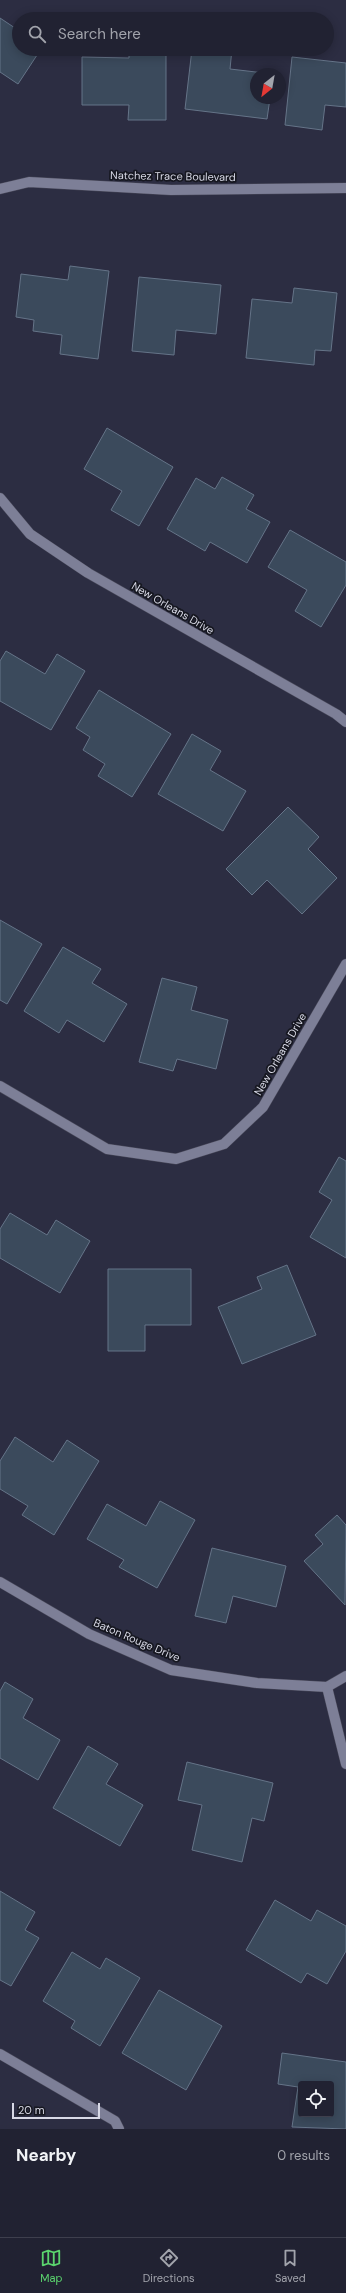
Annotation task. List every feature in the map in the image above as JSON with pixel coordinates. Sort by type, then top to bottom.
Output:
[{"type":"street","name":"Natchez Trace Boulevard","points":[[0,189],[30,182],[171,190],[346,188]]},
{"type":"street","name":"New Orleans Drive","points":[[0,498],[30,534],[88,573],[336,714],[346,722]]},
{"type":"street","name":"New Orleans Drive","points":[[0,1086],[106,1149],[176,1159],[224,1144],[263,1108],[346,964]]},
{"type":"street","name":"Baton Rouge Drive","points":[[0,1582],[89,1634],[171,1670],[257,1683],[327,1687]]},
{"type":"street","points":[[346,1676],[327,1687],[346,1764]]},
{"type":"street","points":[[0,2054],[115,2121],[119,2129]]},
{"type":"building","points":[[0,18],[12,26],[12,56],[36,56],[18,84],[0,72]]},
{"type":"building","points":[[129,56],[166,56],[166,120],[128,120],[129,105],[82,105],[82,57],[129,58]]},
{"type":"building","points":[[191,56],[231,56],[230,69],[250,71],[250,104],[269,104],[267,119],[185,109]]},
{"type":"building","points":[[292,57],[346,63],[346,107],[325,105],[322,130],[285,125]]},
{"type":"building","points":[[70,266],[109,271],[98,359],[60,354],[62,335],[33,331],[34,320],[16,317],[21,274],[68,280]]},
{"type":"building","points":[[139,277],[221,285],[216,334],[176,330],[174,355],[132,351]]},
{"type":"building","points":[[294,288],[337,293],[331,351],[315,350],[314,365],[246,358],[252,299],[292,303]]},
{"type":"building","points":[[107,428],[173,467],[139,526],[111,510],[122,491],[84,469]]},
{"type":"building","points":[[222,477],[254,495],[246,509],[270,522],[247,563],[210,542],[205,551],[167,529],[196,478],[215,489]]},
{"type":"building","points":[[290,530],[346,562],[346,585],[321,627],[295,611],[307,590],[268,567]]},
{"type":"building","points":[[6,651],[45,674],[57,654],[85,671],[51,730],[0,701],[0,661]]},
{"type":"building","points":[[99,690],[171,734],[132,797],[98,776],[105,764],[83,750],[90,737],[76,728]]},
{"type":"building","points":[[192,734],[221,751],[210,770],[246,791],[223,831],[158,794]]},
{"type":"building","points":[[288,807],[319,837],[308,849],[337,878],[302,914],[267,880],[252,895],[226,869]]},
{"type":"building","points":[[0,920],[42,944],[7,1004],[0,1000]]},
{"type":"building","points":[[63,947],[101,969],[92,983],[127,1004],[104,1042],[67,1020],[59,1033],[24,1011]]},
{"type":"building","points":[[162,978],[197,987],[191,1010],[228,1020],[216,1069],[177,1059],[173,1071],[139,1062]]},
{"type":"building","points":[[339,1157],[346,1161],[346,1258],[310,1237],[332,1200],[319,1192]]},
{"type":"building","points":[[10,1213],[47,1235],[56,1220],[90,1241],[60,1293],[0,1258],[0,1229]]},
{"type":"building","points":[[287,1265],[316,1335],[242,1364],[218,1307],[262,1289],[257,1277]]},
{"type":"building","points":[[108,1269],[191,1269],[191,1325],[145,1325],[145,1351],[108,1351]]},
{"type":"building","points":[[15,1437],[53,1462],[67,1440],[99,1461],[54,1535],[22,1515],[28,1506],[0,1489],[0,1461]]},
{"type":"building","points":[[160,1501],[195,1520],[157,1588],[119,1567],[124,1560],[87,1539],[107,1504],[146,1526]]},
{"type":"building","points":[[337,1515],[346,1525],[345,1605],[304,1561],[323,1544],[315,1535]]},
{"type":"building","points":[[212,1548],[286,1566],[276,1607],[233,1596],[226,1623],[195,1616]]},
{"type":"building","points":[[5,1682],[33,1699],[23,1718],[60,1740],[38,1780],[0,1758],[0,1691]]},
{"type":"building","points":[[88,1746],[118,1764],[106,1784],[143,1805],[120,1846],[53,1808]]},
{"type":"building","points":[[187,1762],[273,1783],[264,1821],[252,1818],[242,1862],[192,1850],[202,1805],[178,1800]]},
{"type":"building","points":[[0,1891],[35,1912],[25,1930],[39,1938],[11,1986],[0,1980]]},
{"type":"building","points":[[275,1900],[311,1921],[317,1910],[346,1926],[346,1951],[327,1984],[307,1973],[301,1983],[246,1950]]},
{"type":"building","points":[[72,1952],[100,1969],[106,1958],[140,1978],[100,2046],[71,2028],[75,2021],[43,2001]]},
{"type":"building","points":[[159,1990],[222,2026],[186,2090],[122,2053]]},
{"type":"building","points":[[282,2053],[346,2062],[346,2129],[292,2127],[298,2087],[278,2084]]}]
